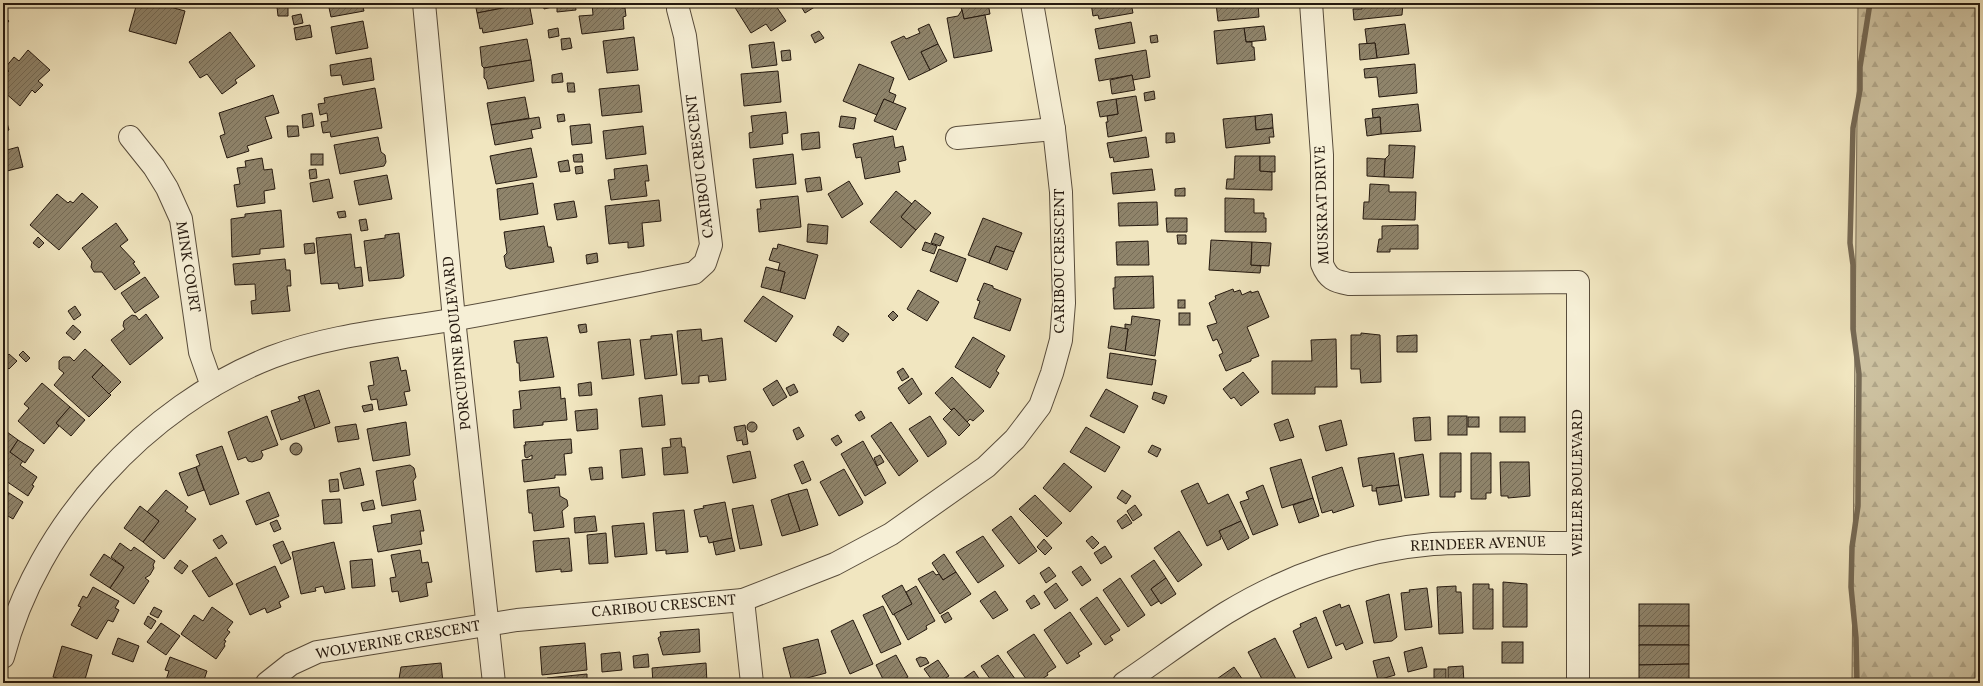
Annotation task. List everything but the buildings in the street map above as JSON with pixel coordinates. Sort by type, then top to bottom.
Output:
[{"type":"street","name":"PORCUPINE BOULEVARD","points":[[424,3],[454,319],[489,624],[494,683]]},
{"type":"street","name":"CARIBOU CRESCENT","points":[[454,319],[694,273],[705,263],[711,245],[685,36],[678,9],[679,3]]},
{"type":"street","name":"CARIBOU CRESCENT","points":[[489,624],[524,619],[744,600],[835,564],[891,534],[986,467],[1014,439],[1040,406],[1052,373],[1061,340],[1064,302],[1061,192],[1054,129],[1032,3]]},
{"type":"street","name":"MUSKRAT DRIVE","points":[[1311,3],[1322,155],[1322,264],[1330,278],[1349,284],[1578,282]]},
{"type":"street","points":[[957,138],[1054,129]]},
{"type":"street","name":"MINK COURT","points":[[130,137],[154,167],[167,188],[181,219],[200,352],[212,386]]},
{"type":"street","name":"WEILER BOULEVARD","points":[[1578,282],[1578,683]]},
{"type":"street","points":[[3,657],[19,608],[38,566],[72,511],[115,463],[156,425],[212,386],[273,356],[319,342],[454,319]]},
{"type":"street","name":"REINDEER AVENUE","points":[[1124,683],[1226,613],[1302,576],[1360,556],[1400,548],[1446,543],[1578,543]]},
{"type":"street","points":[[744,600],[752,683]]},
{"type":"street","name":"WOLVERINE CRESCENT","points":[[267,683],[291,664],[317,652],[489,624]]},
{"type":"green space","points":[[1858,3],[1980,3],[1980,683],[1852,683]]},
{"type":"waterway","points":[[1857,683],[1856,638],[1851,587],[1852,547],[1858,506],[1859,374],[1853,329],[1853,265],[1850,243],[1853,128],[1860,90],[1860,67],[1870,3]]}]
